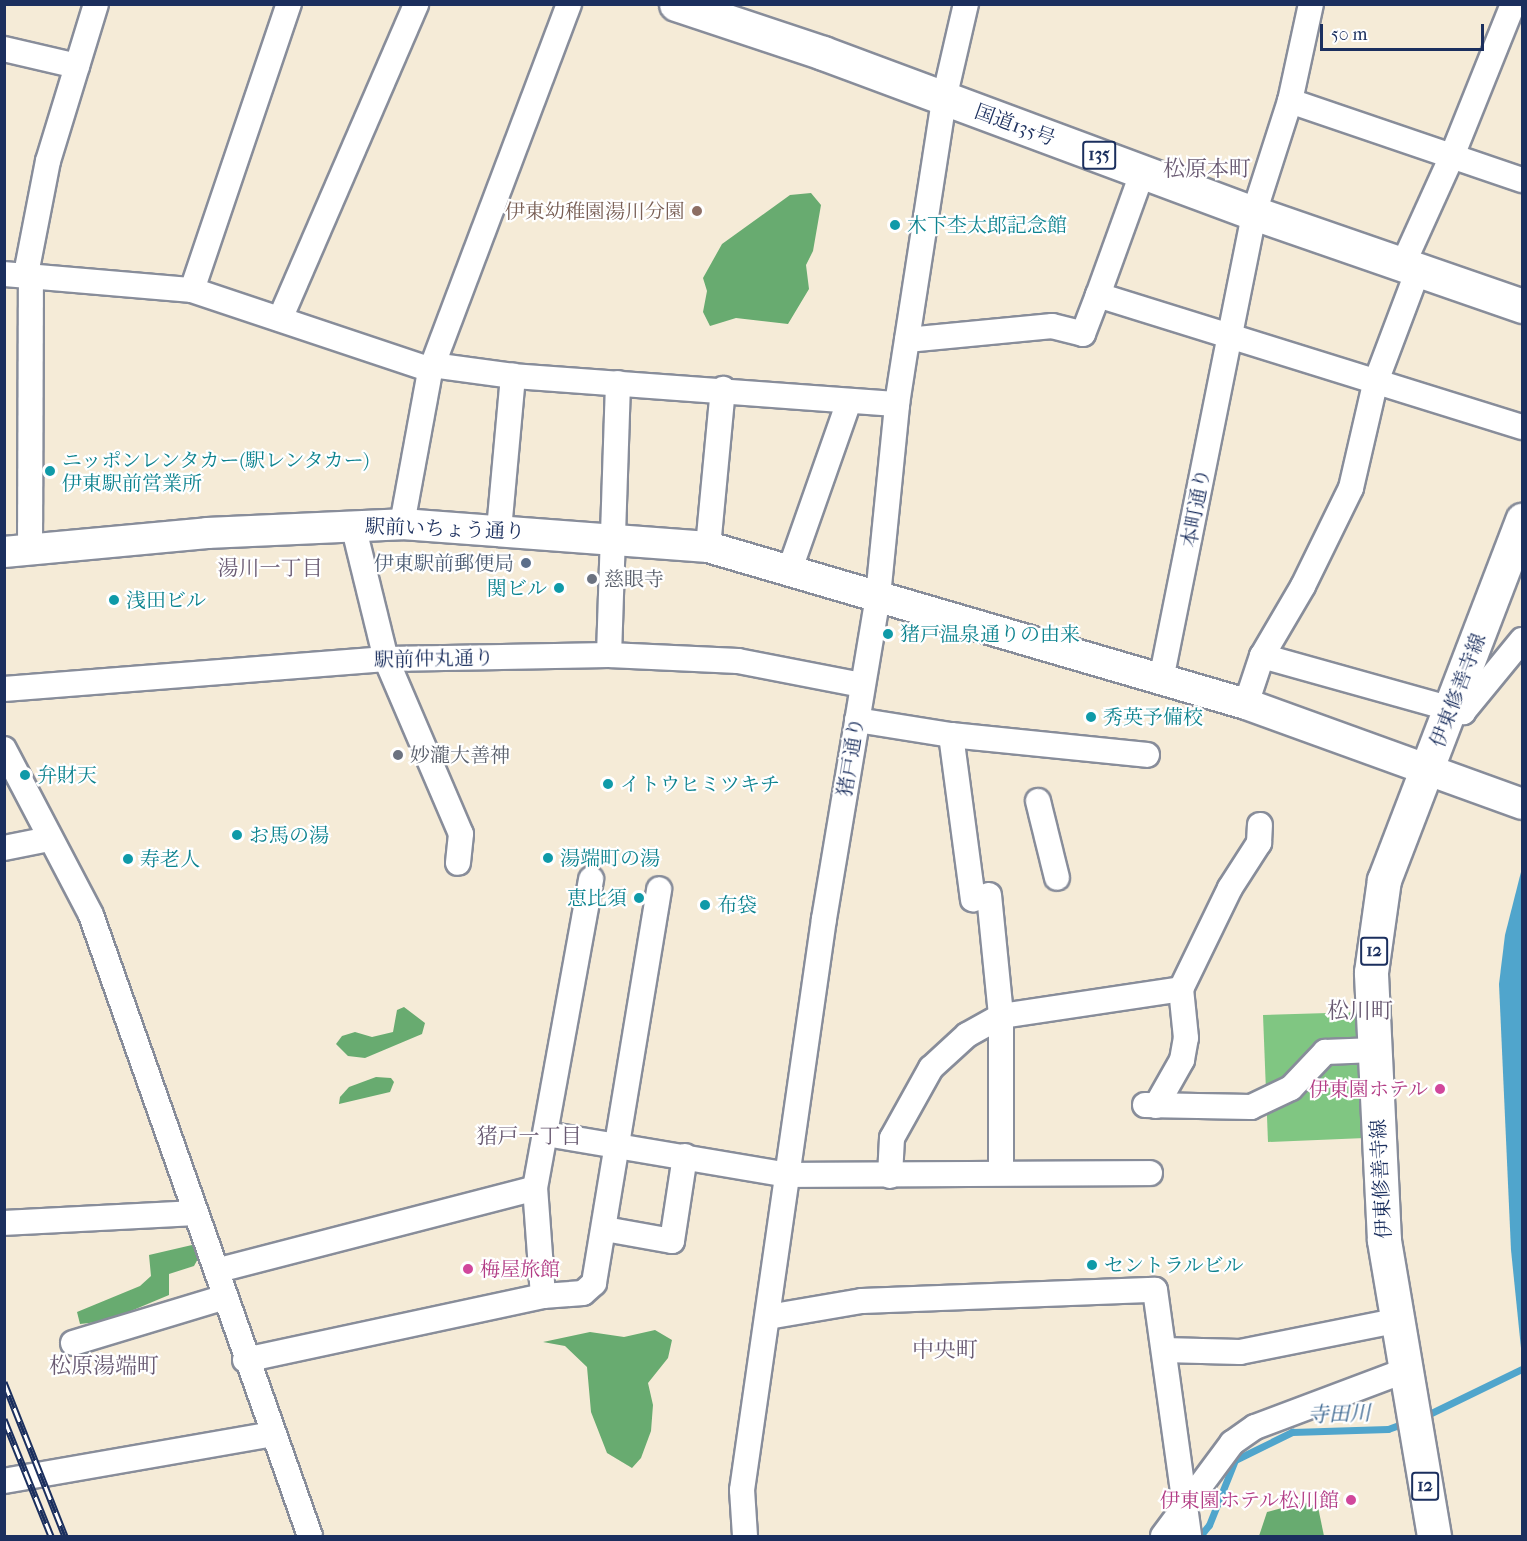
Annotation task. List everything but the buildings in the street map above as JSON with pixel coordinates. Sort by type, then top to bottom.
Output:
[{"type":"main road","name":"国道135号","points":[[676,4],[823,53],[1254,213],[1522,306]]},
{"type":"main road","name":"伊東修善寺線","points":[[1434,1536],[1395,1321],[1384,1240],[1371,972],[1384,880],[1522,520]]},
{"type":"street","points":[[17,551],[20,274],[48,162],[96,4]]},
{"type":"street","points":[[192,290],[289,4]]},
{"type":"street","points":[[280,319],[416,4]]},
{"type":"street","points":[[402,524],[432,368],[569,4]]},
{"type":"street","name":"猪戸通り","points":[[745,1536],[742,1490],[824,919],[878,596],[897,404],[944,99],[966,4]]},
{"type":"street","name":"本町通り","points":[[1161,680],[1254,213],[1290,101],[1311,4]]},
{"type":"street","points":[[1246,704],[1262,657],[1303,586],[1351,488],[1375,384],[1411,267],[1452,156],[1513,4]]},
{"type":"street","points":[[4,49],[77,66]]},
{"type":"street","points":[[1290,101],[1522,180]]},
{"type":"street","points":[[907,340],[1052,326],[1083,334],[1143,171]]},
{"type":"street","points":[[20,274],[192,290],[432,368],[897,404]]},
{"type":"street","points":[[1098,296],[1375,384],[1522,427]]},
{"type":"street","points":[[499,530],[513,376]]},
{"type":"street","points":[[609,655],[615,539],[618,383]]},
{"type":"street","points":[[708,547],[723,389]]},
{"type":"street","points":[[790,569],[849,401]]},
{"type":"street","name":"駅前いちょう通り","points":[[17,551],[207,533],[402,524],[708,547],[790,569],[1246,704],[1428,768],[1522,804]]},
{"type":"street","points":[[353,525],[386,659],[461,834],[458,863]]},
{"type":"street","points":[[1262,657],[1450,711],[1463,712],[1522,640]]},
{"type":"street","name":"駅前仲丸通り","points":[[4,689],[386,659],[609,655],[738,661],[862,685]]},
{"type":"street","points":[[857,720],[951,735],[1147,755]]},
{"type":"street","points":[[951,735],[1002,1016],[1001,1173]]},
{"type":"street","points":[[4,749],[49,839],[91,915],[194,1213],[219,1270],[245,1360],[310,1536]]},
{"type":"street","points":[[1038,801],[1057,878]]},
{"type":"street","points":[[1260,825],[1259,843],[1230,888],[1181,988],[1186,1038],[1182,1060],[1150,1105],[1251,1107],[1291,1088],[1325,1052],[1375,1050]]},
{"type":"street","points":[[4,848],[49,839]]},
{"type":"street","points":[[543,1296],[535,1188],[591,879]]},
{"type":"street","points":[[245,1360],[543,1296],[583,1293],[594,1283],[605,1229],[659,890]]},
{"type":"street","points":[[890,1176],[892,1138],[932,1068],[967,1035],[1002,1016],[1181,988]]},
{"type":"street","points":[[546,1134],[788,1175],[1150,1173]]},
{"type":"street","points":[[605,1229],[672,1241],[685,1156]]},
{"type":"street","points":[[219,1270],[535,1188]]},
{"type":"street","points":[[4,1223],[194,1213]]},
{"type":"street","points":[[768,1317],[862,1301],[1155,1290],[1187,1526]]},
{"type":"street","points":[[73,1343],[225,1297]]},
{"type":"street","points":[[1164,1350],[1240,1352],[1395,1321]]},
{"type":"street","points":[[1163,1536],[1187,1526],[1232,1443],[1255,1427],[1404,1371]]},
{"type":"street","points":[[4,1481],[272,1434]]},
{"type":"green space","points":[[811,193],[821,205],[813,251],[806,265],[809,289],[788,324],[736,318],[710,326],[703,312],[707,291],[703,278],[722,244],[790,195]]},
{"type":"green space","points":[[404,1007],[425,1023],[422,1034],[365,1058],[348,1056],[336,1044],[342,1036],[355,1032],[372,1037],[393,1032],[397,1010]]},
{"type":"green space","points":[[1361,1012],[1365,1138],[1268,1142],[1263,1015]]},
{"type":"green space","points":[[376,1077],[391,1078],[394,1082],[390,1092],[339,1104],[340,1097],[349,1087]]},
{"type":"green space","points":[[192,1245],[199,1257],[194,1266],[169,1274],[169,1295],[107,1321],[80,1324],[77,1312],[140,1286],[151,1276],[149,1255]]},
{"type":"green space","points":[[655,1330],[672,1340],[668,1358],[648,1383],[653,1405],[651,1431],[641,1458],[632,1468],[607,1453],[591,1412],[587,1367],[565,1346],[543,1342],[590,1332],[624,1337]]},
{"type":"green space","points":[[1304,1502],[1318,1507],[1324,1536],[1259,1536],[1267,1512]]},
{"type":"water","points":[[1522,868],[1522,1358],[1511,1250],[1499,984],[1505,935]]},
{"type":"waterway","name":"寺田川","points":[[1423,1417],[1522,1369]]},
{"type":"waterway","name":"寺田川","points":[[1200,1536],[1209,1525],[1235,1460],[1292,1432],[1388,1429],[1407,1422]]},
{"type":"railway","points":[[4,1382],[65,1536]]},
{"type":"railway","points":[[4,1419],[51,1536]]},
{"type":"place","name":"伊東幼稚園湯川分園","points":[[697,211]]},
{"type":"place","name":"木下杢太郎記念館","points":[[895,225]]},
{"type":"place","name":"ニッポンレンタカー(駅レンタカー) 伊東駅前営業所","points":[[50,471]]},
{"type":"place","name":"伊東駅前郵便局","points":[[526,563]]},
{"type":"place","name":"慈眼寺","points":[[592,579]]},
{"type":"place","name":"関ビル","points":[[559,588]]},
{"type":"place","name":"浅田ビル","points":[[114,600]]},
{"type":"place","name":"猪戸温泉通りの由来","points":[[888,634]]},
{"type":"place","name":"秀英予備校","points":[[1091,717]]},
{"type":"place","name":"妙瀧大善神","points":[[398,755]]},
{"type":"place","name":"弁財天","points":[[25,775]]},
{"type":"place","name":"イトウヒミツキチ","points":[[608,784]]},
{"type":"place","name":"お馬の湯","points":[[237,835]]},
{"type":"place","name":"湯端町の湯","points":[[548,858]]},
{"type":"place","name":"寿老人","points":[[128,859]]},
{"type":"place","name":"恵比須","points":[[639,898]]},
{"type":"place","name":"布袋","points":[[705,905]]},
{"type":"place","name":"伊東園ホテル","points":[[1440,1089]]},
{"type":"place","name":"セントラルビル","points":[[1092,1265]]},
{"type":"place","name":"梅屋旅館","points":[[468,1269]]},
{"type":"place","name":"伊東園ホテル松川館","points":[[1351,1500]]},
{"type":"district","name":"松原本町","points":[[1207,170]]},
{"type":"district","name":"湯川一丁目","points":[[270,568]]},
{"type":"district","name":"松川町","points":[[1360,1012]]},
{"type":"district","name":"猪戸一丁目","points":[[529,1136]]},
{"type":"district","name":"中央町","points":[[945,1351]]},
{"type":"district","name":"松原湯端町","points":[[104,1367]]}]
